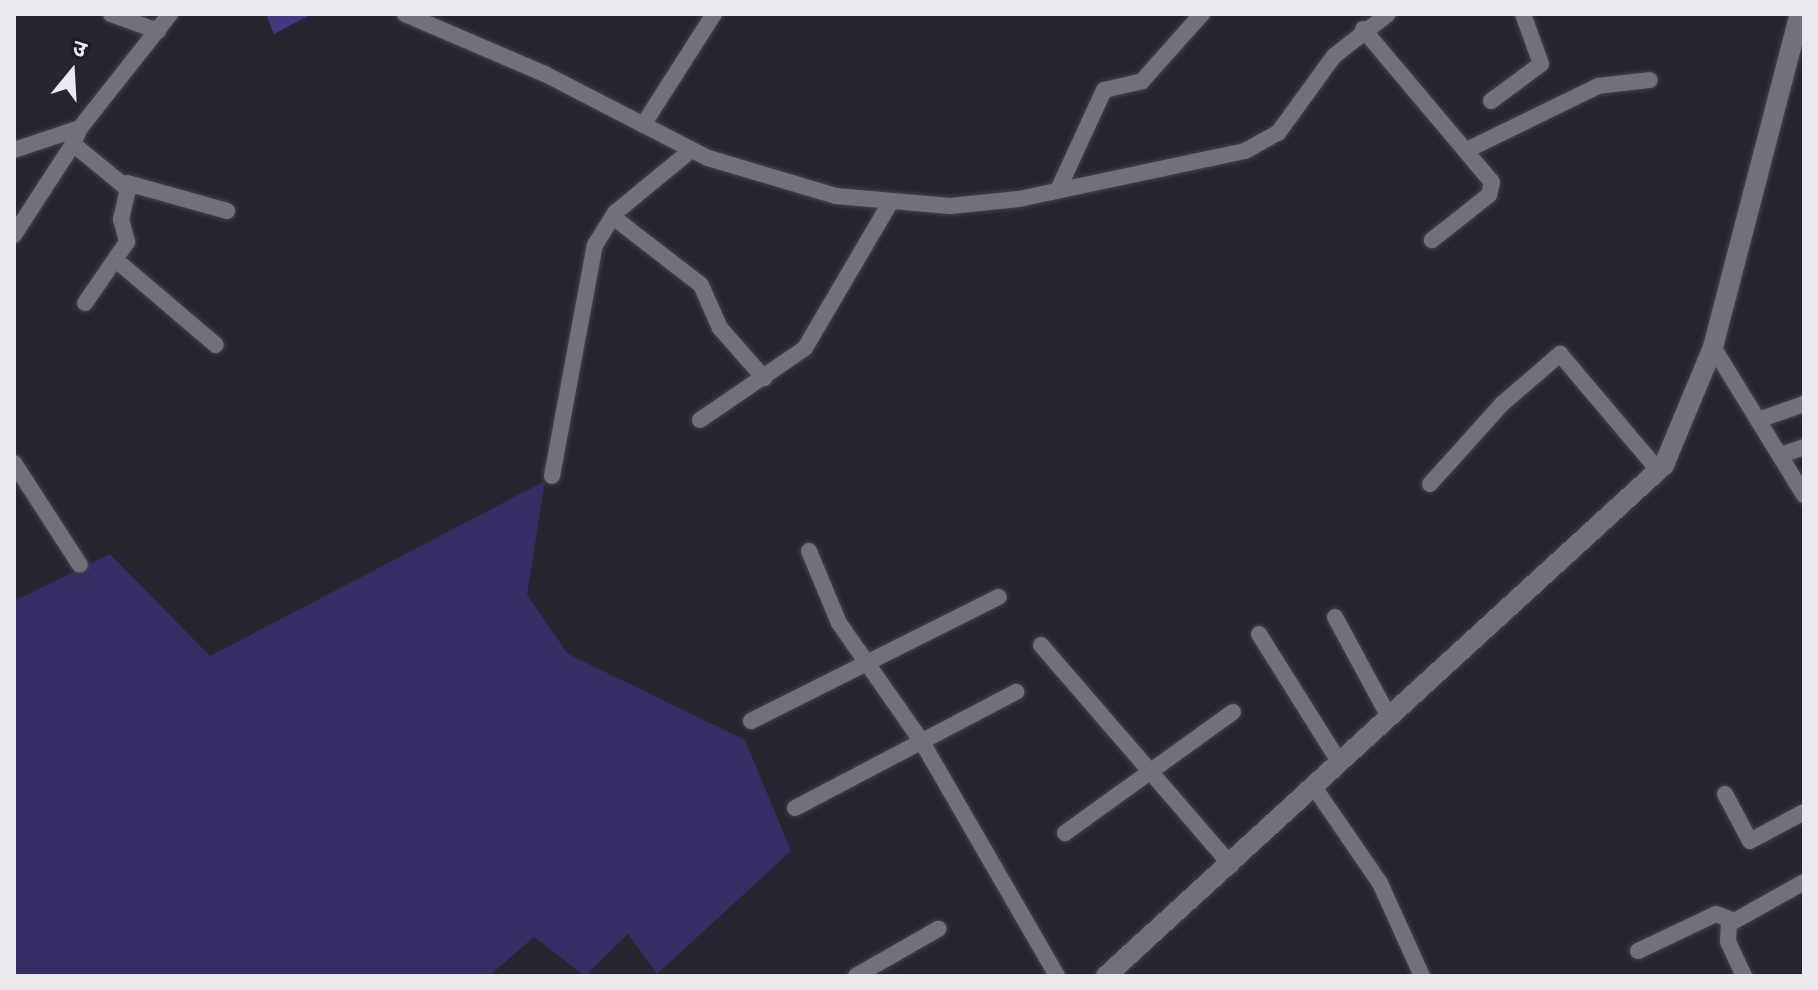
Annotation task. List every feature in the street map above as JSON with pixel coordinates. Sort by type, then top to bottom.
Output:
[{"type":"street","points":[[111,14],[158,31]]},
{"type":"street","points":[[14,235],[76,136],[170,14]]},
{"type":"street","points":[[405,14],[643,125],[690,151],[774,179],[890,203],[990,204],[1230,155],[1267,140],[1363,29],[1388,14]]},
{"type":"street","points":[[643,125],[714,14]]},
{"type":"street","points":[[1058,190],[1104,90],[1142,81],[1202,14]]},
{"type":"street","points":[[1491,101],[1541,64],[1523,14]]},
{"type":"street","points":[[1106,976],[1231,865],[1658,470],[1676,448],[1713,347],[1799,40],[1800,14]]},
{"type":"street","points":[[1363,29],[1469,149],[1492,190],[1432,240]]},
{"type":"street","points":[[1469,149],[1598,86],[1650,80]]},
{"type":"street","points":[[14,150],[76,136]]},
{"type":"street","points":[[76,136],[127,183],[227,211]]},
{"type":"street","points":[[552,476],[589,269],[613,217],[690,151]]},
{"type":"street","points":[[85,303],[129,236],[121,219],[127,183]]},
{"type":"street","points":[[700,420],[805,348],[833,311],[890,203]]},
{"type":"street","points":[[613,217],[701,285],[720,328],[764,378]]},
{"type":"street","points":[[116,260],[216,345]]},
{"type":"street","points":[[1713,347],[1804,495]]},
{"type":"street","points":[[1430,484],[1502,404],[1560,354],[1658,470]]},
{"type":"street","points":[[1758,420],[1804,404]]},
{"type":"street","points":[[1781,455],[1804,447]]},
{"type":"street","points":[[14,463],[80,565]]},
{"type":"street","points":[[809,551],[839,623],[871,661],[922,742],[1057,976]]},
{"type":"street","points":[[751,721],[999,597]]},
{"type":"street","points":[[1335,617],[1389,717]]},
{"type":"street","points":[[1259,634],[1340,763]]},
{"type":"street","points":[[1041,645],[1231,865]]},
{"type":"street","points":[[795,808],[1016,692]]},
{"type":"street","points":[[1065,833],[1233,712]]},
{"type":"street","points":[[1314,787],[1380,883],[1422,976]]},
{"type":"street","points":[[1725,794],[1750,841],[1804,812]]},
{"type":"street","points":[[1638,951],[1716,914],[1732,920],[1804,882]]},
{"type":"street","points":[[1732,920],[1728,941],[1744,976]]},
{"type":"street","points":[[856,976],[938,929]]},
{"type":"shaded area","points":[[545,481],[527,595],[568,654],[745,740],[791,851],[657,974],[628,934],[585,976],[534,937],[489,976],[14,976],[14,601],[110,554],[210,656]]},
{"type":"building","points":[[272,14],[312,14],[274,34],[267,17]]}]
